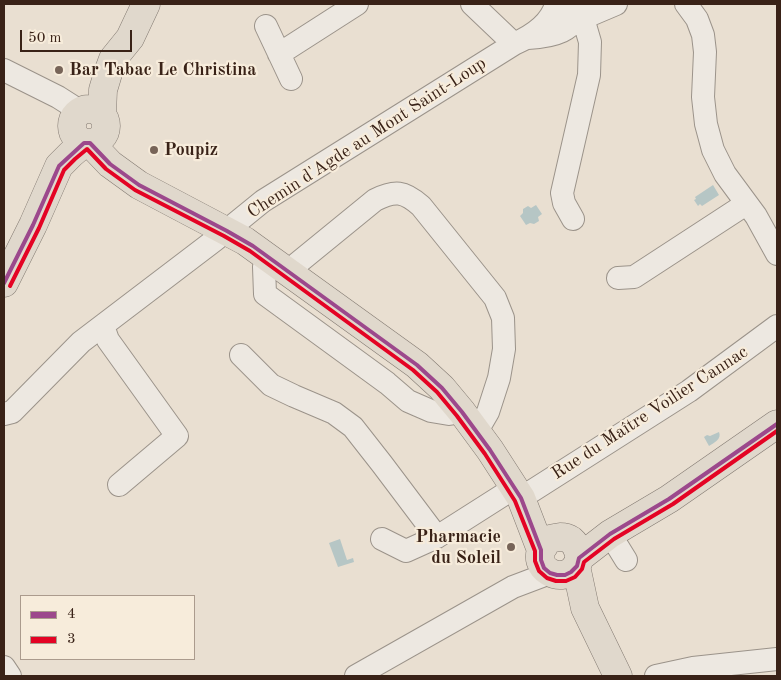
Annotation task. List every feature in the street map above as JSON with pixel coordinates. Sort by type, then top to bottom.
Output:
[{"type":"main road","points":[[4,251],[52,159],[88,126],[104,55],[130,4]]},
{"type":"main road","points":[[4,283],[33,225],[59,166],[71,154],[88,126],[113,59],[130,38],[146,4]]},
{"type":"main road","points":[[88,126],[110,164],[140,185],[245,241],[417,366],[442,388],[469,421],[559,557],[618,676]]},
{"type":"main road","points":[[559,557],[610,534],[669,499],[777,424]]},
{"type":"street","points":[[279,54],[357,4]]},
{"type":"street","points":[[472,4],[521,41]]},
{"type":"street","name":"Chemin d'Agde au Mont Saint-Loup","points":[[6,418],[81,342],[263,201],[521,41],[549,20],[569,11],[616,4]]},
{"type":"street","points":[[686,4],[697,19],[703,35],[706,52],[703,97],[706,124],[713,150],[725,174],[756,216],[777,254]]},
{"type":"street","points":[[569,11],[590,42],[589,75],[562,193],[564,203],[573,219]]},
{"type":"street","points":[[266,26],[291,80]]},
{"type":"street","points":[[4,70],[58,97],[88,126]]},
{"type":"street","points":[[278,264],[387,194],[400,193],[412,197],[494,298],[502,318],[504,349],[499,378],[488,412],[469,421]]},
{"type":"street","points":[[618,278],[634,277],[746,204]]},
{"type":"street","points":[[103,326],[108,340],[177,436],[119,485]]},
{"type":"street","name":"Rue du Maître Voilier Cannac","points":[[382,539],[406,550],[437,537],[518,493],[689,391],[777,326]]},
{"type":"street","points":[[241,355],[270,384],[334,413],[353,427],[437,537]]},
{"type":"street","points":[[610,534],[626,560]]},
{"type":"street","points":[[356,676],[513,587],[559,557]]},
{"type":"street","points":[[656,676],[693,668],[777,659]]},
{"type":"street","points":[[4,667],[10,676]]},
{"type":"shaded area","points":[[713,185],[719,195],[702,206],[700,204],[698,206],[694,200],[696,199],[695,197]]},
{"type":"shaded area","points":[[536,205],[542,214],[538,217],[539,221],[526,225],[520,216],[523,213],[523,209]]},
{"type":"shaded area","points":[[719,432],[718,439],[709,446],[704,437]]},
{"type":"shaded area","points":[[340,539],[347,560],[353,558],[354,562],[338,567],[329,543]]},
{"type":"transit line","name":"4","points":[[4,283],[33,225],[59,166],[84,143],[90,143],[110,164],[139,185],[253,246],[417,365],[442,388],[490,450],[521,498],[541,550],[541,560],[544,568],[550,573],[557,575],[565,575],[571,572],[577,566],[579,558],[610,534],[669,499],[777,424]]},
{"type":"transit line","name":"3","points":[[10,286],[39,228],[64,170],[87,149],[106,169],[135,190],[250,251],[413,370],[437,392],[485,454],[515,501],[535,551],[535,561],[539,571],[547,578],[556,581],[566,581],[575,577],[582,569],[584,562],[614,539],[673,504],[777,431]]},
{"type":"place","name":"Bar Tabac Le Christina","points":[[59,70]]},
{"type":"place","name":"Poupiz","points":[[154,150]]},
{"type":"place","name":"Pharmacie du Soleil","points":[[511,547]]}]
